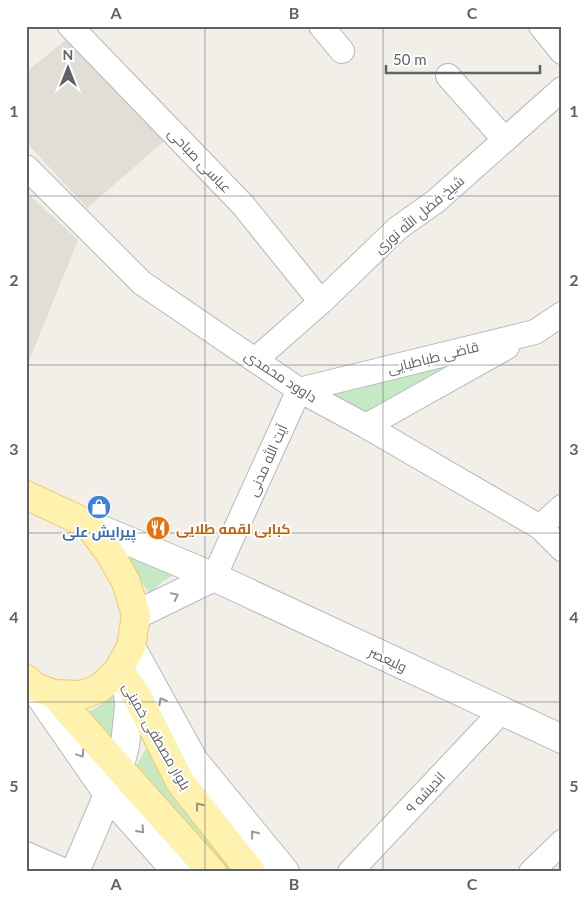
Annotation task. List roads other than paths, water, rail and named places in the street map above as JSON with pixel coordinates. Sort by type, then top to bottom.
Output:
[{"type":"main road","points":[[26,495],[88,524],[111,555],[126,582],[136,616],[131,648],[122,676],[129,706],[126,736],[119,769],[75,872]]},
{"type":"main road","name":"ولیعصر","points":[[88,524],[214,577],[562,740]]},
{"type":"main road","points":[[136,616],[214,577]]},
{"type":"main road","points":[[131,648],[194,761],[285,872]]},
{"type":"main road","points":[[38,686],[81,696],[122,676]]},
{"type":"main road","name":"بلوار مصطفی خمینی","points":[[122,676],[138,698],[180,782],[251,872]]},
{"type":"main road","points":[[38,686],[137,786],[212,872]]},
{"type":"main road","points":[[38,686],[108,794],[177,872]]},
{"type":"street","name":"عباسی صباحی","points":[[70,26],[243,205],[321,302]]},
{"type":"street","points":[[321,26],[342,52]]},
{"type":"street","points":[[541,26],[562,52]]},
{"type":"street","points":[[448,76],[504,140]]},
{"type":"street","name":"شیخ فضل الله نوری","points":[[257,358],[321,302],[398,228],[436,200],[562,89]]},
{"type":"street","name":"داوود محمدی","points":[[26,167],[142,283],[257,358],[299,390],[366,426],[540,527],[562,549]]},
{"type":"street","name":"قاضی طباطبایی","points":[[299,390],[534,332],[562,314]]},
{"type":"street","points":[[366,426],[534,332]]},
{"type":"street","name":"آیت الله مدنی","points":[[214,577],[299,390]]},
{"type":"street","points":[[540,527],[562,507]]},
{"type":"street","name":"اندیشه ۹","points":[[350,872],[501,712]]},
{"type":"street","points":[[531,872],[562,842]]},
{"type":"street","points":[[26,854],[67,872]]},
{"type":"place","name":"پیرایش علی","points":[[99,507]]},
{"type":"place","name":"کبابی لقمه طلایی","points":[[158,528]]}]
